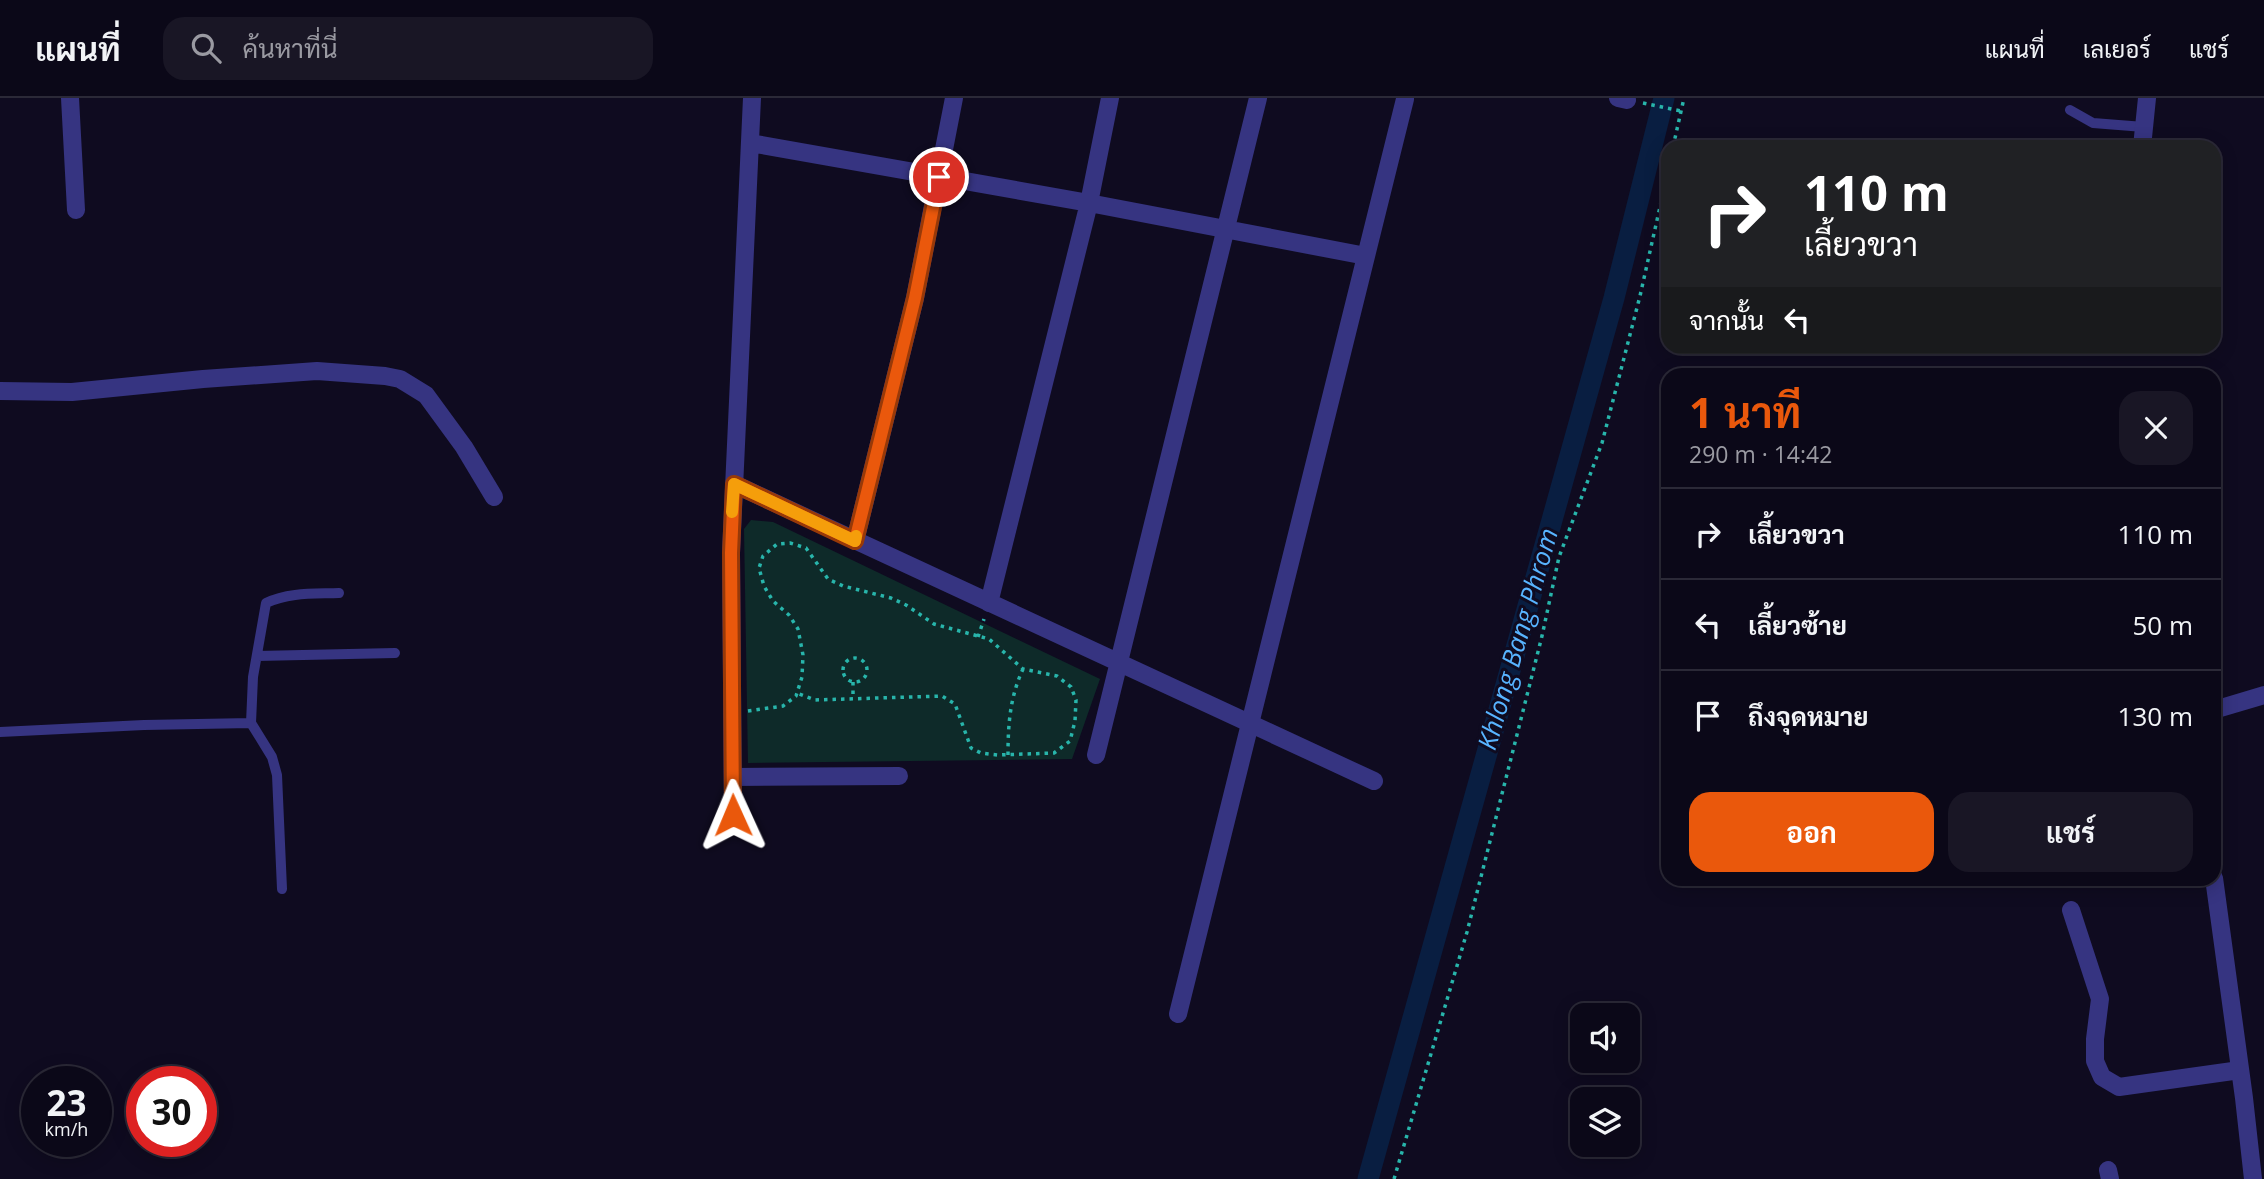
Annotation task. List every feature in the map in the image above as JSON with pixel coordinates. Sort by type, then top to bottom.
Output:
[{"type":"street","points":[[70,98],[76,209]]},
{"type":"street","points":[[733,815],[731,553],[752,98]]},
{"type":"street","points":[[855,541],[915,298],[954,98]]},
{"type":"street","points":[[989,603],[1089,203],[1110,98]]},
{"type":"street","points":[[1096,755],[1258,98]]},
{"type":"street","points":[[2143,140],[2147,98]]},
{"type":"street","points":[[1178,1014],[1405,99]]},
{"type":"street","points":[[750,143],[1089,203],[1366,256]]},
{"type":"street","points":[[0,391],[72,392],[317,371],[392,377],[426,395],[464,447],[494,496]]},
{"type":"street","points":[[734,484],[1374,781]]},
{"type":"street","points":[[2221,708],[2264,695]]},
{"type":"street","points":[[733,777],[899,776]]},
{"type":"street","points":[[2215,886],[2253,1179]]},
{"type":"street","points":[[2071,910],[2100,999],[2095,1061],[2102,1077],[2119,1087],[2240,1070]]},
{"type":"lane","points":[[2070,110],[2093,123],[2144,127]]},
{"type":"lane","points":[[282,888],[277,775],[272,757],[251,723],[257,656],[266,603],[293,595],[340,593]]},
{"type":"lane","points":[[257,656],[395,653]]},
{"type":"lane","points":[[0,732],[251,723]]},
{"type":"path","points":[[1675,140],[1684,98]]},
{"type":"path","points":[[1648,104],[1681,111]]},
{"type":"path","points":[[1394,1179],[1467,932],[1542,636],[1559,557],[1602,443],[1661,202]]},
{"type":"path","points":[[732,712],[783,706],[797,693],[802,677],[803,655],[798,629],[789,615],[773,601],[764,586],[759,568],[763,556],[777,544],[790,543],[806,548],[828,579],[843,586],[891,598],[934,624],[989,639],[1023,669],[1057,676],[1071,687],[1076,700],[1075,721],[1070,741],[1054,753],[981,753],[971,748],[956,704],[942,696],[814,700],[797,693]]},
{"type":"path","points":[[859,659],[867,667],[866,675],[861,681],[853,682],[844,675],[844,667],[848,661],[859,659]]},
{"type":"path","points":[[1008,755],[1008,720],[1015,686],[1023,669]]},
{"type":"path","points":[[853,682],[853,699]]},
{"type":"green space","points":[[751,520],[773,522],[1100,679],[1072,759],[748,763],[744,529]]},
{"type":"waterway","name":"Khlong Bang Phrom","points":[[1368,1179],[1614,298],[1664,98]]},
{"type":"slow traffic","points":[[732,512],[734,484],[855,541],[856,536]]},
{"type":"route","points":[[733,815],[731,553],[734,484],[855,541],[915,298],[939,177]]}]
